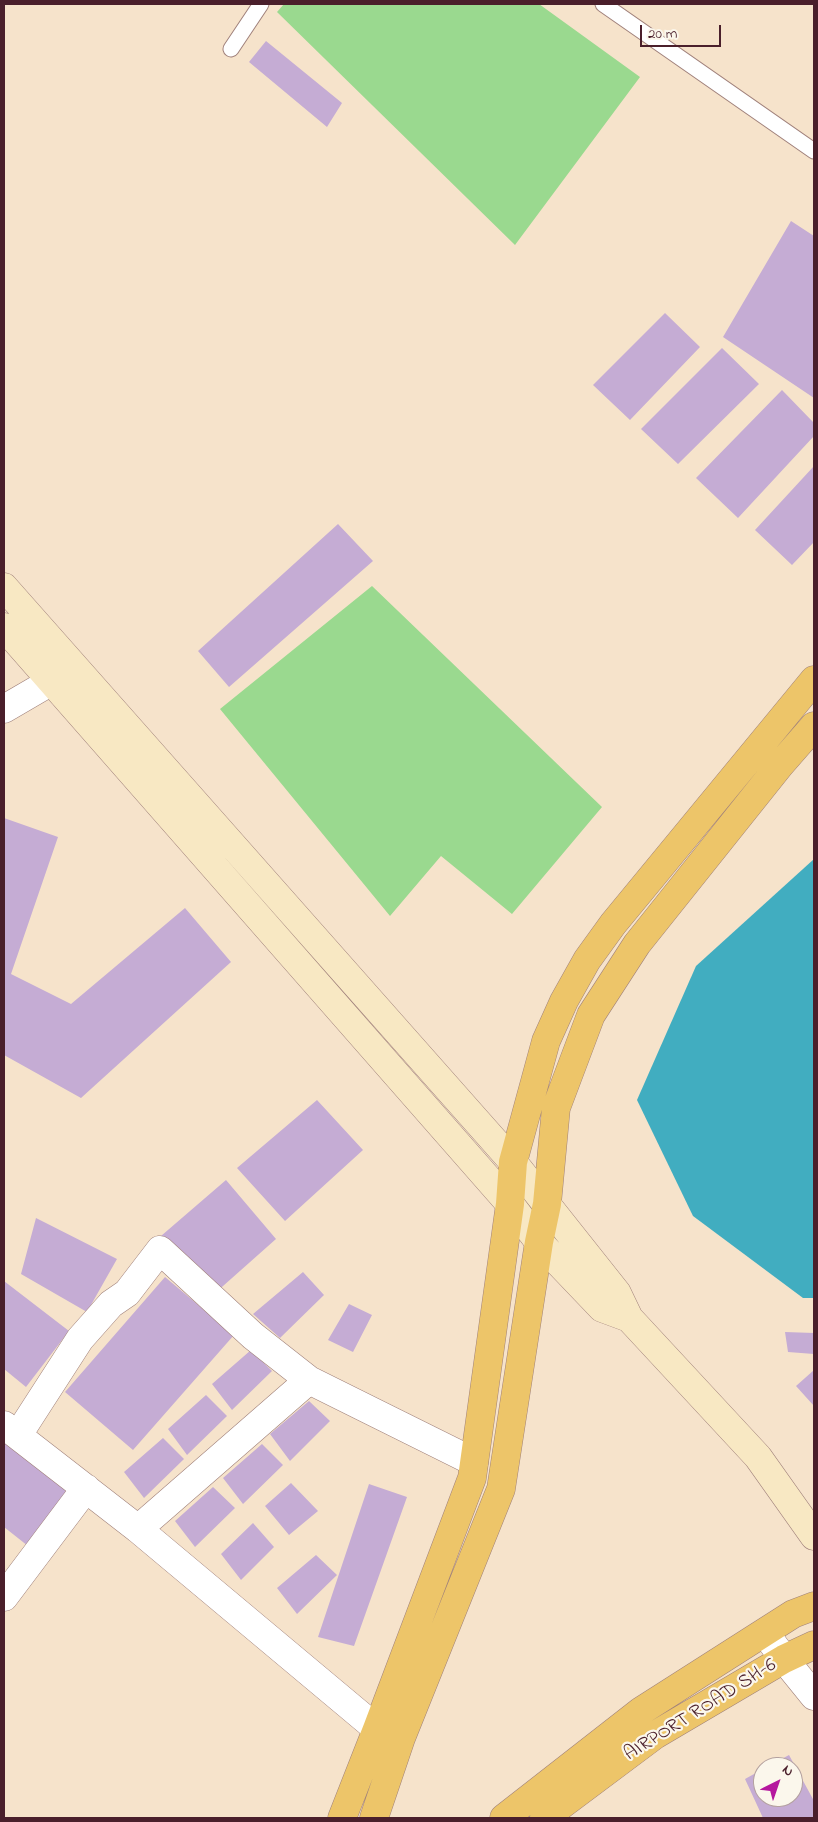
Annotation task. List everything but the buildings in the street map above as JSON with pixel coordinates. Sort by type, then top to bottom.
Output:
[{"type":"main road","points":[[4,587],[513,1162],[617,1293],[630,1318],[758,1457],[814,1536]]},
{"type":"main road","points":[[4,627],[510,1204],[539,1242],[602,1308],[630,1318]]},
{"type":"main road","points":[[374,1818],[389,1734],[472,1478],[510,1204],[513,1162],[546,1041],[564,1001],[587,960],[613,924],[814,680]]},
{"type":"main road","points":[[342,1818],[389,1734],[501,1489],[539,1242],[547,1204],[556,1108],[591,1014],[637,944],[780,765],[814,726]]},
{"type":"main road","points":[[504,1818],[641,1711],[793,1614],[814,1606]]},
{"type":"main road","name":"AIRPORT ROAD SH-6","points":[[544,1818],[655,1735],[784,1659],[814,1645]]},
{"type":"street","points":[[4,708],[52,681]]},
{"type":"street","points":[[389,1734],[138,1529],[11,1430],[80,1339],[111,1304],[127,1293],[160,1250],[253,1336],[309,1380],[474,1462]]},
{"type":"street","points":[[138,1529],[309,1380]]},
{"type":"street","points":[[4,1597],[86,1488]]},
{"type":"street","points":[[765,1633],[814,1696]]},
{"type":"lane","points":[[231,49],[261,4]]},
{"type":"lane","points":[[603,4],[814,152]]},
{"type":"green space","points":[[284,4],[539,4],[640,77],[515,245],[277,12]]},
{"type":"green space","points":[[372,586],[602,807],[512,914],[441,856],[390,916],[220,709]]},
{"type":"water","points":[[814,859],[814,1298],[803,1298],[693,1216],[637,1100],[696,966]]}]
